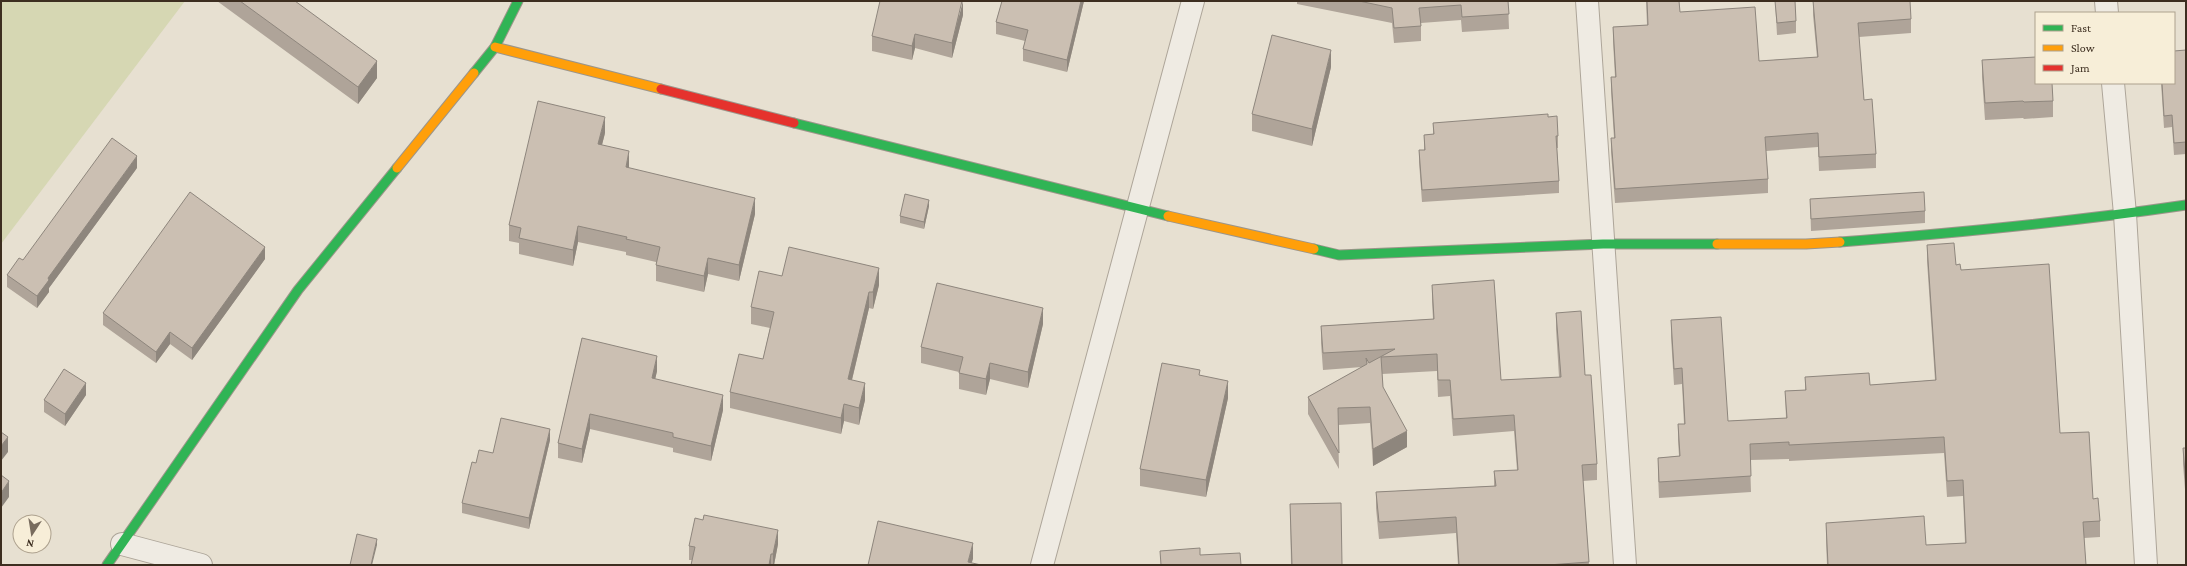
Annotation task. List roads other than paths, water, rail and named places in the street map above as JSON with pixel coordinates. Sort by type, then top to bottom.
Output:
[{"type":"street","points":[[107,565],[298,290],[495,47],[518,1]]},
{"type":"street","points":[[1042,565],[1136,209],[1193,1]]},
{"type":"street","points":[[1587,1],[1625,565]]},
{"type":"street","points":[[2106,1],[2107,12]]},
{"type":"street","points":[[495,47],[1136,209],[1339,255],[1603,244],[1806,244],[1944,234],[2125,214],[2186,205]]},
{"type":"street","points":[[2113,84],[2125,214],[2146,565]]},
{"type":"street","points":[[122,544],[201,565]]}]
